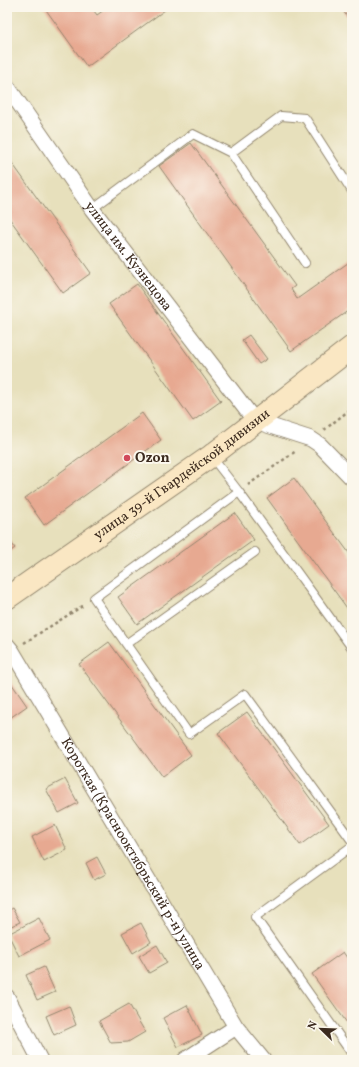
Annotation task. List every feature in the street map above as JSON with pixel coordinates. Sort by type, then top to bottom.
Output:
[{"type":"main road","name":"улица 39-й Гвардейской дивизии","points":[[7,598],[211,456],[352,347]]},
{"type":"street","name":"улица им. Кузнецова","points":[[7,86],[92,209],[255,421]]},
{"type":"street","points":[[255,421],[311,439],[320,445],[352,478]]},
{"type":"street","name":"Короткая (Краснооктябрьский р-н) улица","points":[[9,648],[236,1027],[263,1060]]},
{"type":"street","points":[[7,997],[40,1060]]},
{"type":"street","points":[[185,1060],[236,1027]]},
{"type":"lane","points":[[231,153],[281,116],[305,118],[352,190]]},
{"type":"lane","points":[[92,209],[193,134],[231,153],[305,263]]},
{"type":"lane","points":[[211,456],[239,492],[352,648]]},
{"type":"lane","points":[[239,492],[94,598],[189,734],[245,694],[352,841]]},
{"type":"lane","points":[[126,644],[255,552]]},
{"type":"lane","points":[[352,846],[255,917],[352,1054]]},
{"type":"path","points":[[239,492],[352,408]]},
{"type":"path","points":[[9,648],[94,598]]},
{"type":"building","points":[[44,7],[91,7],[97,15],[104,10],[102,7],[169,7],[87,67]]},
{"type":"building","points":[[348,7],[352,7],[352,23],[343,11]]},
{"type":"building","points":[[191,143],[295,286],[291,289],[297,299],[352,260],[352,308],[291,351],[159,166]]},
{"type":"building","points":[[7,156],[91,273],[63,293],[7,215]]},
{"type":"building","points":[[137,284],[221,401],[193,421],[109,304]]},
{"type":"building","points":[[249,335],[267,359],[259,364],[242,340]]},
{"type":"building","points":[[142,413],[161,440],[44,525],[25,498]]},
{"type":"building","points":[[294,478],[352,557],[352,615],[267,498]]},
{"type":"building","points":[[235,513],[254,540],[137,624],[118,597]]},
{"type":"building","points":[[7,537],[15,548],[7,554]]},
{"type":"building","points":[[109,642],[191,755],[162,777],[79,664]]},
{"type":"building","points":[[7,677],[27,706],[7,720]]},
{"type":"building","points":[[247,712],[329,824],[300,845],[218,733]]},
{"type":"building","points":[[65,779],[78,803],[59,813],[46,789]]},
{"type":"building","points":[[55,825],[67,850],[44,862],[32,837]]},
{"type":"building","points":[[97,857],[106,874],[94,880],[86,863]]},
{"type":"building","points":[[12,908],[20,922],[7,928],[7,911]]},
{"type":"building","points":[[39,918],[50,940],[19,956],[8,934]]},
{"type":"building","points":[[141,923],[151,942],[133,953],[122,933]]},
{"type":"building","points":[[157,945],[167,963],[149,973],[139,956]]},
{"type":"building","points":[[343,952],[352,965],[352,1030],[312,974]]},
{"type":"building","points":[[44,967],[55,992],[37,1000],[26,975]]},
{"type":"building","points":[[129,1004],[145,1032],[128,1042],[111,1043],[99,1021]]},
{"type":"building","points":[[187,1005],[202,1035],[178,1047],[163,1018]]},
{"type":"building","points":[[69,1006],[76,1025],[54,1035],[46,1016]]},
{"type":"place","name":"Ozon","points":[[127,458]]}]
